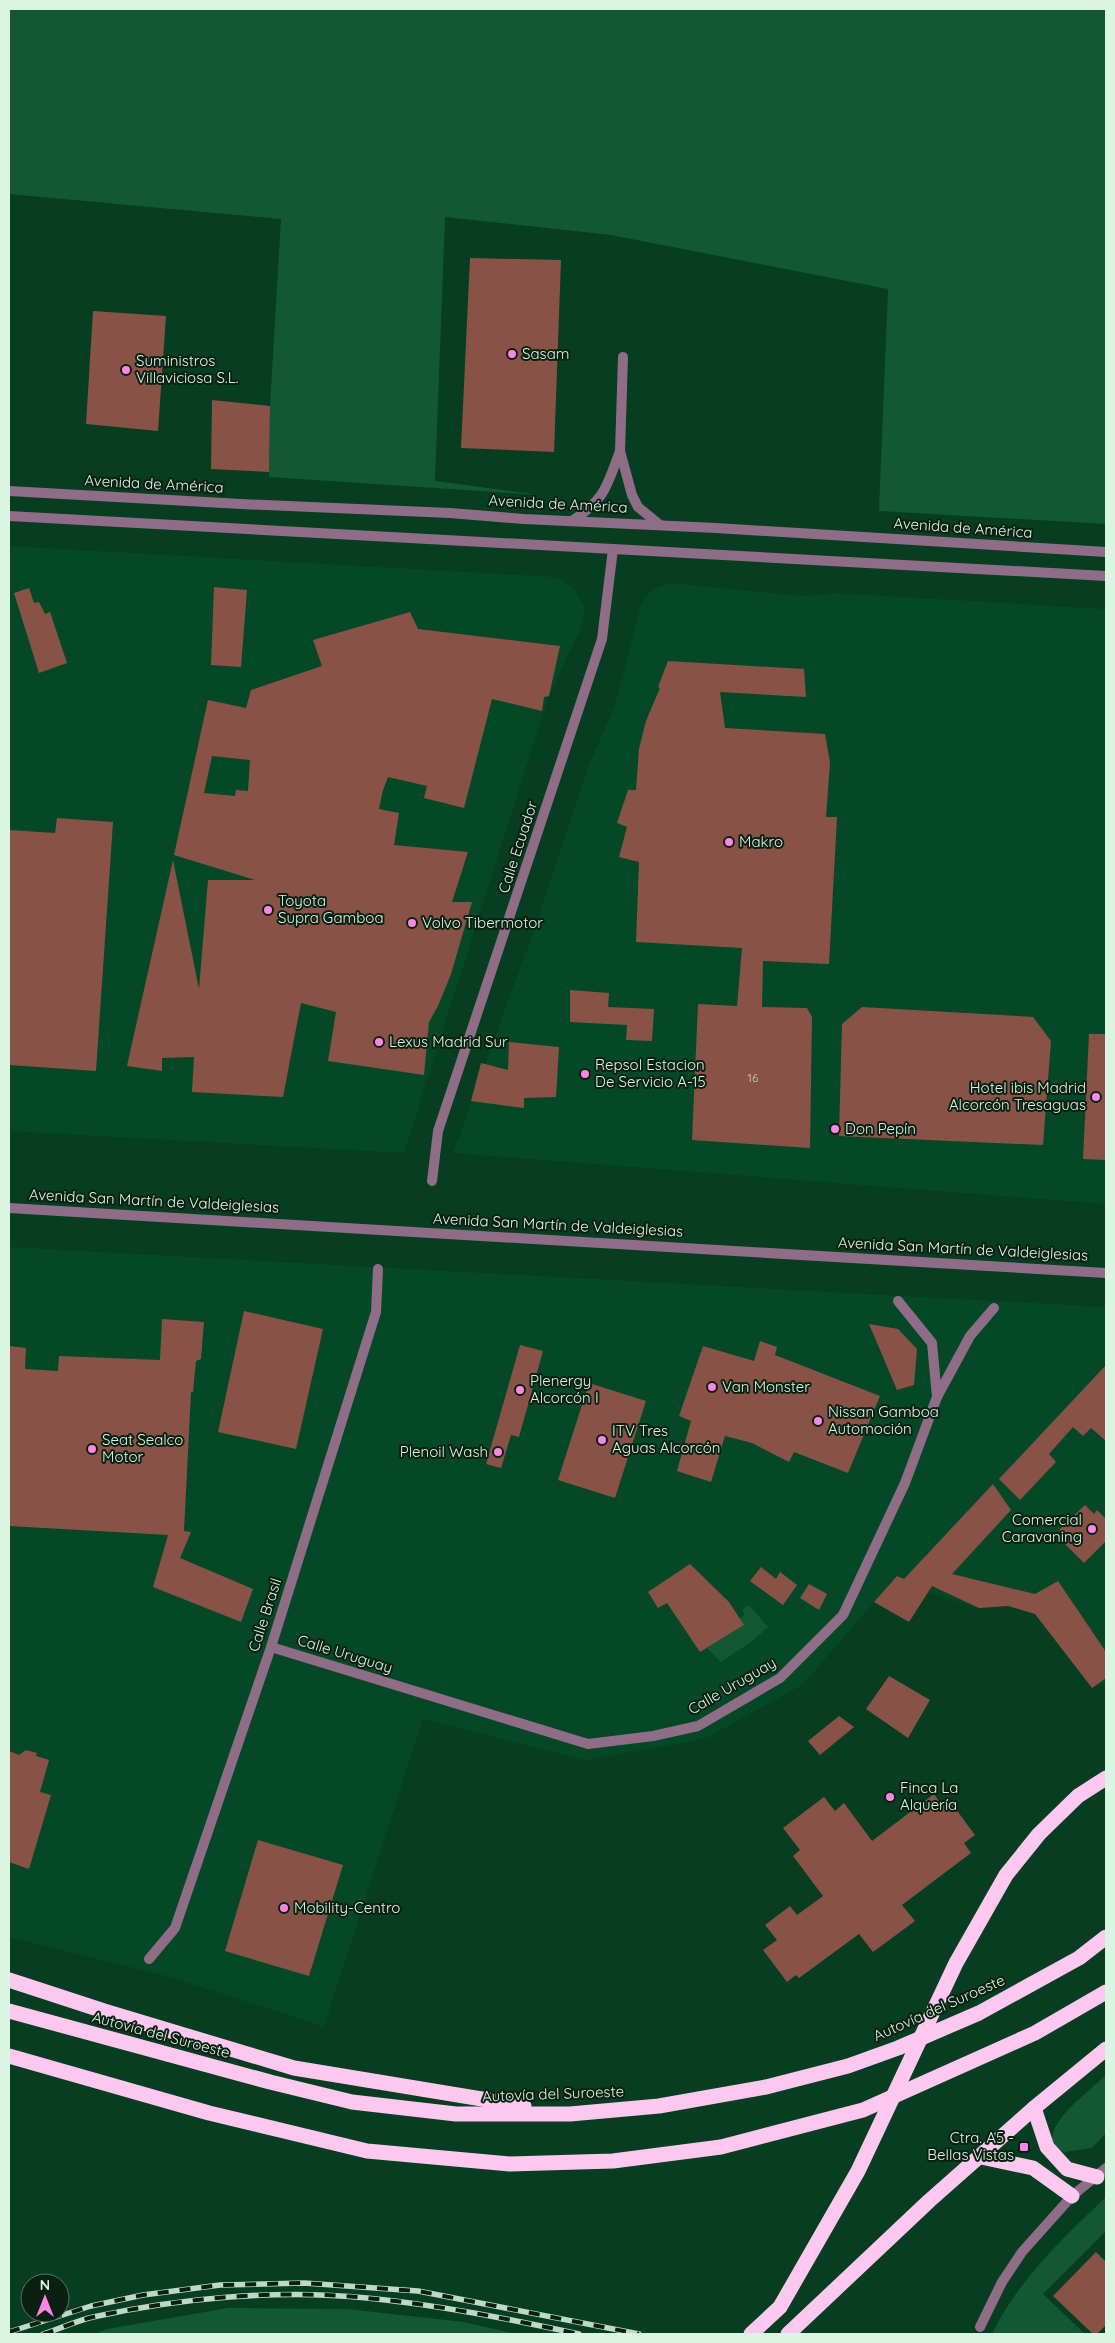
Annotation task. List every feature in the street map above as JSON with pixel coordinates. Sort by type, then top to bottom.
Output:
[{"type":"highway","points":[[751,2334],[780,2307],[858,2171],[956,1963],[1006,1875],[1039,1834],[1078,1796],[1106,1778]]},
{"type":"highway","name":"Autovía del Suroeste","points":[[9,2011],[270,2082],[352,2102],[456,2114],[570,2114],[659,2106],[766,2086],[848,2066],[898,2048],[978,2013],[1078,1958],[1106,1937]]},
{"type":"highway","points":[[9,1980],[104,2012],[294,2068],[570,2114]]},
{"type":"highway","points":[[9,2056],[208,2113],[367,2151],[510,2164],[613,2160],[721,2147],[863,2110],[1035,2033],[1106,1992]]},
{"type":"highway","points":[[788,2334],[922,2207],[1034,2108],[1106,2049]]},
{"type":"highway","points":[[1034,2108],[1046,2147],[1068,2169],[1102,2172]]},
{"type":"highway","points":[[980,2157],[1033,2168],[1072,2196]]},
{"type":"street","points":[[623,357],[620,451],[632,495],[638,507],[660,525]]},
{"type":"street","points":[[572,521],[593,506],[605,491],[620,451]]},
{"type":"street","name":"Avenida de América","points":[[9,491],[241,504],[450,512],[572,521],[1106,552]]},
{"type":"street","points":[[9,516],[1106,576]]},
{"type":"street","name":"Calle Ecuador","points":[[432,1181],[438,1132],[602,639],[613,549]]},
{"type":"street","name":"Avenida San Martín de Valdeiglesias","points":[[9,1208],[1106,1273]]},
{"type":"street","name":"Calle Brasil","points":[[149,1959],[175,1928],[271,1647],[376,1312],[378,1269]]},
{"type":"street","name":"Calle Uruguay","points":[[898,1301],[932,1343],[937,1397]]},
{"type":"street","name":"Calle Uruguay","points":[[271,1647],[588,1744],[653,1736],[698,1726],[780,1678],[843,1615],[905,1483],[937,1397],[970,1336],[994,1308]]},
{"type":"street","points":[[980,2327],[1002,2282],[1022,2252],[1072,2196],[1102,2172]]},
{"type":"shaded area","points":[[9,9],[1106,9],[1106,524],[879,511],[888,289],[611,235],[445,217],[435,481],[540,495],[269,477],[270,406],[281,219],[9,194]]},
{"type":"shaded area","points":[[9,546],[556,577],[573,587],[585,607],[581,628],[548,698],[404,1153],[9,1131]]},
{"type":"shaded area","points":[[669,583],[803,596],[834,593],[1106,609],[1106,1204],[453,1153],[531,938],[589,765],[615,705],[641,604],[652,590]]},
{"type":"shaded area","points":[[9,1247],[1106,1307],[1106,1682],[1092,1688],[1035,1614],[1008,1606],[979,1608],[928,1592],[897,1576],[802,1685],[708,1737],[690,1742],[586,1760],[423,1719],[324,2027],[171,1977],[9,1937]]},
{"type":"shaded area","points":[[749,1605],[768,1627],[751,1642],[721,1662],[707,1648],[743,1626],[740,1619],[745,1615],[742,1610]]},
{"type":"shaded area","points":[[1106,2075],[1106,2133],[1092,2148],[1064,2152],[1055,2147],[1052,2138],[1061,2119],[1080,2098]]},
{"type":"shaded area","points":[[1106,2197],[1106,2231],[1043,2294],[1085,2334],[992,2334],[1003,2314],[1028,2278],[1058,2244]]},
{"type":"shaded area","points":[[228,2308],[347,2309],[464,2322],[516,2334],[94,2334],[107,2329]]},
{"type":"building","name":"Sasam","points":[[470,258],[561,260],[554,452],[461,448]]},
{"type":"building","name":"Suministros Villaviciosa S.L.","points":[[93,311],[166,316],[158,431],[86,424]]},
{"type":"building","points":[[212,400],[270,406],[269,472],[211,469]]},
{"type":"building","points":[[214,587],[247,590],[241,667],[211,665]]},
{"type":"building","points":[[29,588],[34,603],[39,602],[45,614],[50,612],[67,663],[39,673],[14,593]]},
{"type":"building","points":[[410,612],[418,629],[560,646],[549,696],[544,697],[542,711],[492,699],[464,808],[424,798],[427,786],[388,777],[383,790],[379,809],[399,813],[394,845],[468,852],[452,902],[472,902],[451,974],[438,1006],[429,1022],[424,1075],[328,1061],[336,1012],[301,1003],[283,1097],[192,1092],[194,1057],[162,1058],[162,1071],[127,1066],[173,860],[199,989],[208,880],[255,880],[174,855],[208,700],[246,708],[251,690],[322,666],[313,640]],"holes":[[[212,756],[250,760],[248,791],[236,790],[235,796],[204,793]]]},
{"type":"building","name":"Makro","points":[[668,661],[804,669],[806,697],[720,692],[725,728],[825,734],[830,762],[826,817],[837,817],[829,964],[763,961],[762,1007],[807,1008],[812,1017],[810,1148],[692,1140],[698,1004],[737,1006],[742,948],[636,942],[639,862],[619,857],[627,827],[617,823],[628,790],[636,790],[639,749],[646,721],[660,688],[658,687]]},
{"type":"building","points":[[57,818],[113,822],[96,1071],[9,1065],[9,830],[55,833]]},
{"type":"building","points":[[570,990],[609,993],[608,1007],[654,1009],[652,1041],[626,1040],[627,1025],[570,1022]]},
{"type":"building","points":[[862,1007],[1033,1017],[1051,1041],[1043,1145],[839,1136],[842,1024]]},
{"type":"building","name":"Hotel ibis Madrid Alcorcón Tresaguas","points":[[1089,1034],[1106,1034],[1106,1160],[1083,1159]]},
{"type":"building","points":[[509,1042],[559,1047],[556,1097],[524,1098],[524,1108],[471,1101],[481,1063],[508,1070]]},
{"type":"building","points":[[244,1311],[323,1329],[296,1449],[218,1432]]},
{"type":"building","name":"Seat Sealco Motor","points":[[162,1319],[204,1322],[201,1359],[196,1361],[193,1392],[191,1392],[184,1531],[191,1532],[180,1558],[253,1589],[241,1622],[153,1587],[168,1535],[9,1526],[9,1346],[26,1348],[25,1369],[58,1371],[59,1356],[160,1360]]},
{"type":"building","points":[[869,1324],[898,1329],[917,1349],[914,1385],[897,1390]]},
{"type":"building","points":[[760,1341],[777,1347],[775,1355],[880,1396],[848,1473],[794,1452],[789,1462],[752,1443],[725,1436],[711,1482],[677,1471],[691,1421],[679,1416],[703,1346],[754,1361]]},
{"type":"building","name":"Plenergy Alcorcón I","points":[[520,1345],[543,1351],[519,1437],[511,1435],[501,1468],[486,1464]]},
{"type":"building","points":[[1106,1365],[1106,1441],[1091,1428],[1083,1436],[1073,1427],[1049,1454],[1056,1462],[1020,1500],[999,1479]]},
{"type":"building","name":"ITV Tres Aguas Alcorcón","points":[[589,1383],[646,1401],[615,1498],[558,1480]]},
{"type":"building","points":[[993,1484],[1011,1510],[952,1574],[1035,1594],[1058,1581],[1106,1652],[1106,1678],[1092,1688],[1035,1614],[1008,1606],[979,1608],[932,1586],[909,1622],[874,1602],[897,1576],[904,1579]]},
{"type":"building","name":"Comercial Caravaning","points":[[1085,1505],[1094,1514],[1097,1510],[1106,1519],[1106,1541],[1084,1563],[1064,1543],[1068,1539],[1059,1530]]},
{"type":"building","points":[[690,1564],[729,1602],[744,1625],[700,1652],[667,1603],[658,1608],[648,1592]]},
{"type":"building","points":[[761,1567],[776,1579],[780,1572],[797,1585],[783,1605],[750,1581]]},
{"type":"building","points":[[809,1584],[827,1594],[819,1610],[800,1598]]},
{"type":"building","points":[[889,1676],[930,1700],[908,1738],[866,1709]]},
{"type":"building","points":[[839,1716],[854,1727],[820,1755],[808,1741]]},
{"type":"building","points":[[26,1750],[37,1753],[36,1756],[49,1760],[40,1792],[51,1795],[29,1869],[9,1862],[9,1751],[19,1755]]},
{"type":"building","points":[[934,1794],[942,1805],[949,1800],[975,1835],[964,1843],[971,1853],[902,1905],[915,1921],[873,1952],[859,1934],[799,1978],[796,1975],[787,1982],[763,1950],[777,1940],[765,1925],[790,1906],[797,1915],[823,1896],[793,1856],[800,1850],[783,1828],[824,1797],[835,1811],[844,1803],[872,1841]]},
{"type":"building","name":"Mobility-Centro","points":[[258,1840],[343,1865],[309,1976],[225,1951]]},
{"type":"building","points":[[1096,2252],[1106,2262],[1106,2325],[1097,2334],[1093,2334],[1053,2296]]},
{"type":"railway","points":[[9,2332],[91,2306],[143,2295],[220,2285],[304,2283],[418,2291],[639,2334]]},
{"type":"railway","points":[[43,2334],[93,2317],[126,2310],[194,2300],[299,2294],[333,2295],[421,2304],[579,2334]]},
{"type":"place","name":"Sasam","points":[[512,354]]},
{"type":"place","name":"Suministros Villaviciosa S.L.","points":[[126,370]]},
{"type":"place","name":"Makro","points":[[729,842]]},
{"type":"place","name":"Toyota Supra Gamboa","points":[[268,910]]},
{"type":"place","name":"Volvo Tibermotor","points":[[412,923]]},
{"type":"place","name":"Lexus Madrid Sur","points":[[379,1042]]},
{"type":"place","name":"Repsol Estacion De Servicio A-15","points":[[585,1074]]},
{"type":"place","name":"Hotel ibis Madrid Alcorcón Tresaguas","points":[[1096,1097]]},
{"type":"place","name":"Don Pepín","points":[[835,1129]]},
{"type":"place","name":"Van Monster","points":[[712,1387]]},
{"type":"place","name":"Plenergy Alcorcón I","points":[[520,1390]]},
{"type":"place","name":"Nissan Gamboa Automoción","points":[[818,1421]]},
{"type":"place","name":"ITV Tres Aguas Alcorcón","points":[[602,1440]]},
{"type":"place","name":"Seat Sealco Motor","points":[[92,1449]]},
{"type":"place","name":"Plenoil Wash","points":[[498,1452]]},
{"type":"place","name":"Comercial Caravaning","points":[[1092,1529]]},
{"type":"place","name":"Finca La Alquería","points":[[890,1797]]},
{"type":"place","name":"Mobility-Centro","points":[[284,1908]]},
{"type":"place","name":"Ctra. A5 - Bellas Vistas","points":[[1024,2147]]}]
